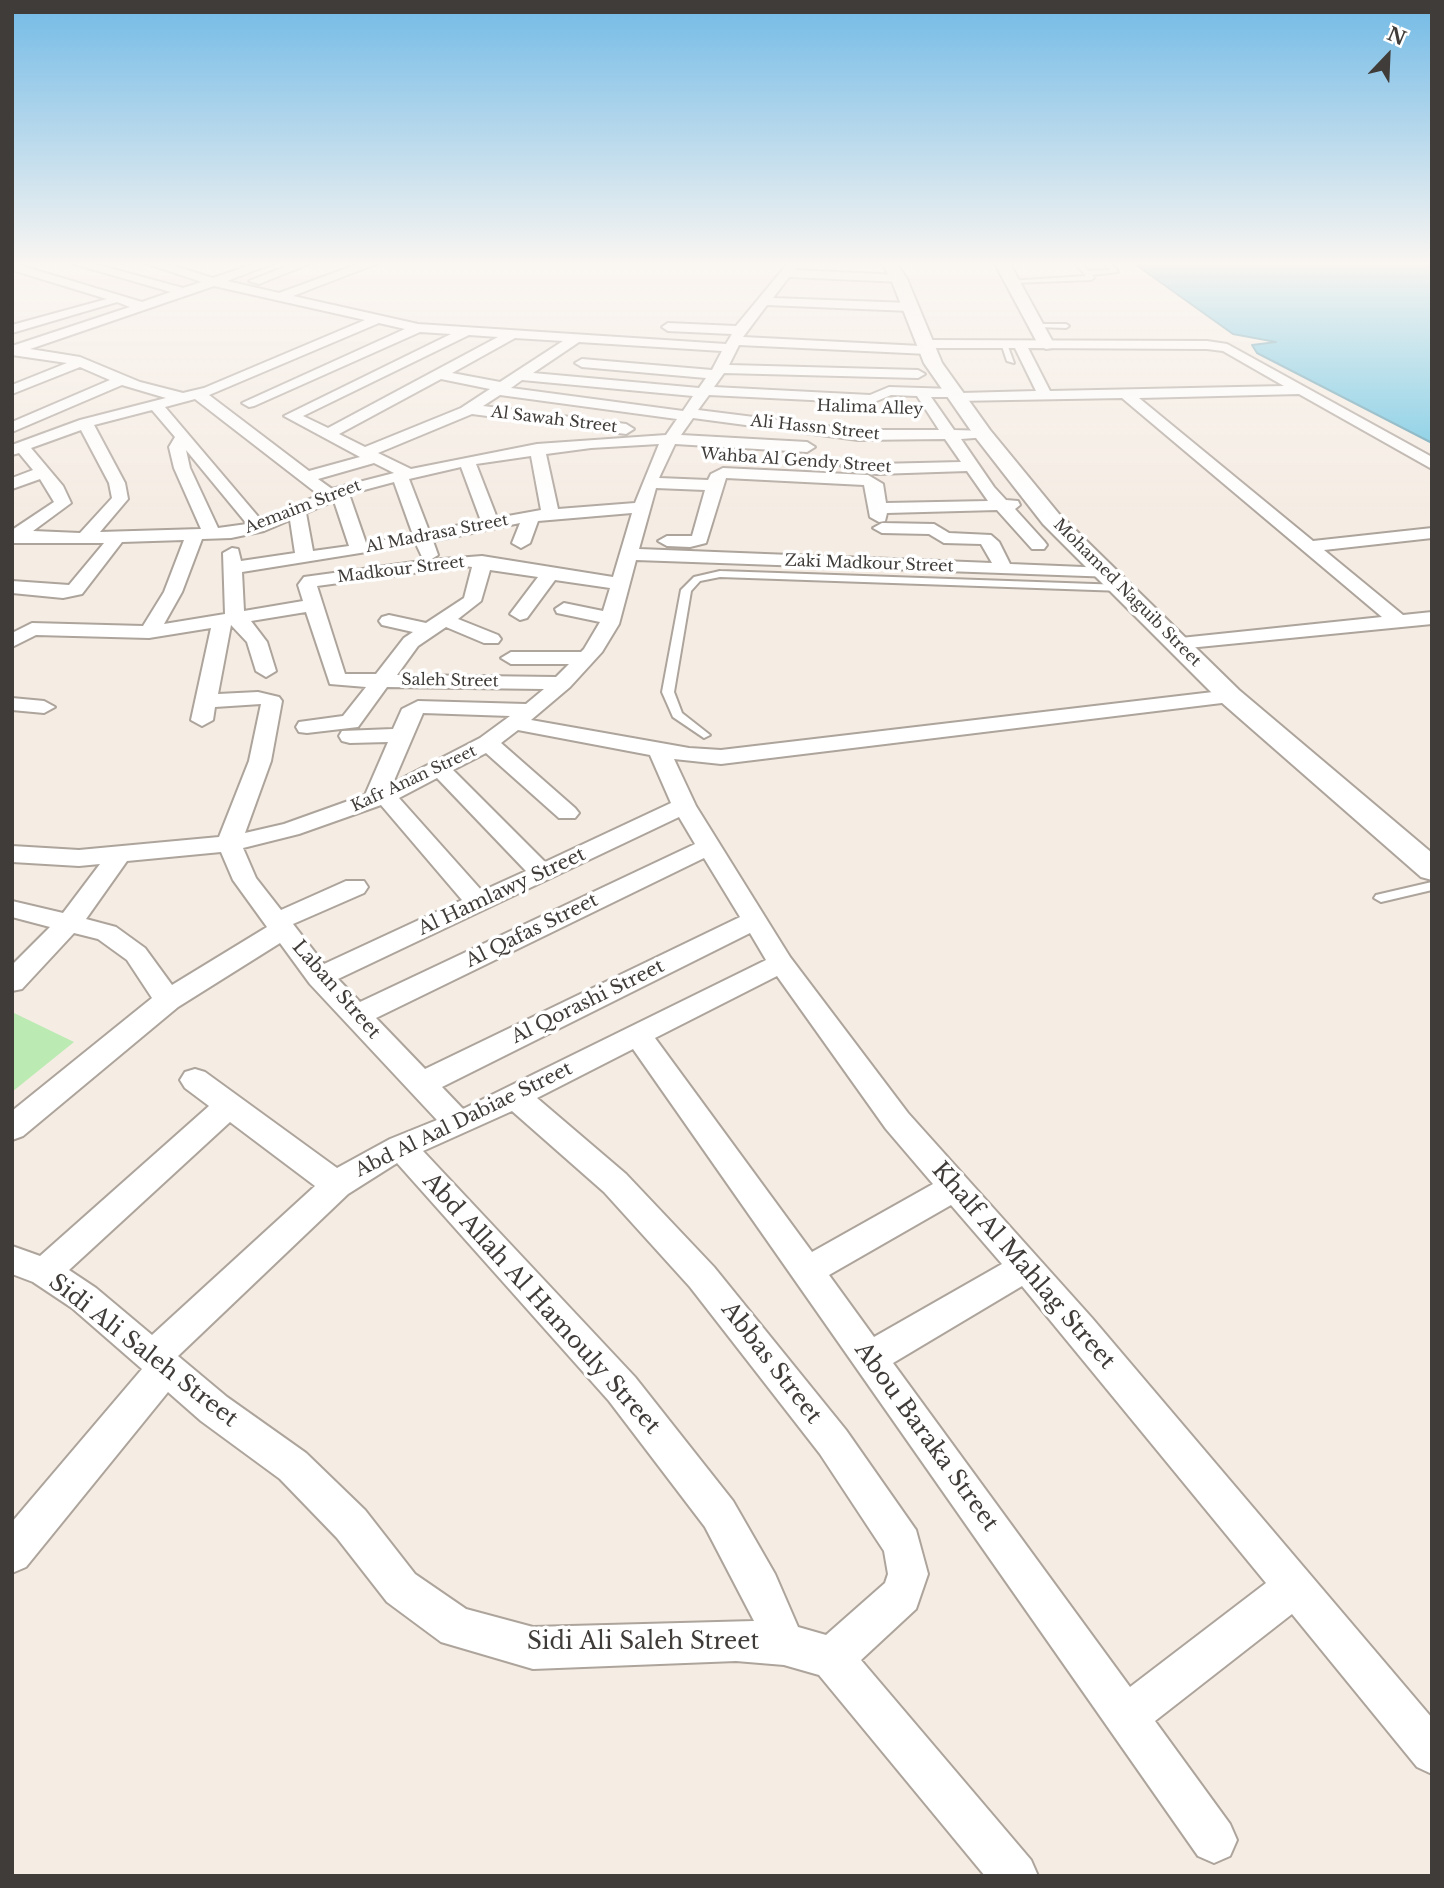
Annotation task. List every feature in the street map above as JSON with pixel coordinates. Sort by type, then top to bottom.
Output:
[{"type":"street","points":[[13,537],[63,503],[43,472],[15,448],[85,423],[192,397],[303,350]]},
{"type":"street","points":[[249,403],[368,350]]},
{"type":"street","points":[[429,350],[292,418],[404,474],[432,565]]},
{"type":"street","points":[[326,435],[483,350]]},
{"type":"street","points":[[306,477],[369,455],[468,409],[558,350]]},
{"type":"street","points":[[648,369],[661,350]]},
{"type":"street","points":[[681,350],[783,392],[877,399],[889,391],[921,392],[950,388]]},
{"type":"street","points":[[703,350],[721,365]]},
{"type":"street","name":"Kafr Anan Street","points":[[12,854],[67,858],[118,856],[229,844],[291,829],[380,798],[488,743],[563,683],[586,659],[611,618],[649,483],[665,447],[730,350]]},
{"type":"street","points":[[721,365],[763,350]]},
{"type":"street","name":"Mohamed Naguib Street","points":[[929,350],[950,388],[1039,504],[1230,696],[1432,870]]},
{"type":"street","points":[[1022,350],[1045,395]]},
{"type":"street","points":[[1234,350],[1432,464]]},
{"type":"street","points":[[12,351],[81,362],[121,380],[192,397],[306,477],[334,492],[359,550]]},
{"type":"street","points":[[543,360],[648,369],[778,359]]},
{"type":"street","points":[[12,390],[81,362]]},
{"type":"street","points":[[519,376],[721,365],[1045,395],[1303,390]]},
{"type":"street","points":[[439,374],[499,389],[688,414]]},
{"type":"street","points":[[12,376],[36,381]]},
{"type":"street","points":[[12,428],[121,380]]},
{"type":"street","points":[[783,392],[786,384],[793,382],[950,388]]},
{"type":"street","name":"Halima Alley","points":[[783,392],[775,403],[868,418]]},
{"type":"street","points":[[921,392],[971,466],[1038,545]]},
{"type":"street","points":[[1125,393],[1398,621]]},
{"type":"street","points":[[156,405],[182,438],[196,449],[258,527]]},
{"type":"street","name":"Al Sawah Street","points":[[468,409],[629,430],[624,440]]},
{"type":"street","name":"Halima Alley","points":[[908,410],[937,415]]},
{"type":"street","name":"Ali Hassn Street","points":[[688,414],[820,430],[868,418],[875,436],[950,435],[978,427]]},
{"type":"street","points":[[868,418],[937,415],[978,427]]},
{"type":"street","points":[[85,423],[117,483],[120,499],[85,538]]},
{"type":"street","points":[[572,459],[731,438],[802,454],[820,430]]},
{"type":"street","points":[[875,436],[877,462],[961,451]]},
{"type":"street","points":[[182,438],[177,447],[182,468],[213,535],[233,568],[228,620],[204,710],[265,700],[260,761],[229,844]]},
{"type":"street","name":"Aemaim Street","points":[[13,537],[213,535],[258,527],[334,492],[467,461],[537,449],[624,440],[665,447]]},
{"type":"street","name":"Wahba Al Gendy Street","points":[[665,447],[971,466]]},
{"type":"street","points":[[537,449],[550,513]]},
{"type":"street","points":[[467,461],[491,524]]},
{"type":"street","points":[[12,484],[43,472]]},
{"type":"street","points":[[631,547],[690,542],[700,538],[717,476],[723,473],[863,478],[875,484],[879,518]]},
{"type":"street","points":[[649,483],[715,485]]},
{"type":"street","points":[[879,518],[1002,505],[1039,504]]},
{"type":"street","name":"Al Madrasa Street","points":[[233,568],[359,550],[550,513],[642,507]]},
{"type":"street","points":[[297,510],[305,558]]},
{"type":"street","points":[[521,543],[531,516]]},
{"type":"street","points":[[879,518],[908,528],[938,530],[944,538],[988,541],[1004,569]]},
{"type":"street","points":[[908,528],[909,565]]},
{"type":"street","points":[[1308,547],[1432,533]]},
{"type":"street","points":[[149,632],[213,535]]},
{"type":"street","points":[[12,587],[69,592],[87,577],[116,537]]},
{"type":"street","name":"Zaki Madkour Street","points":[[631,547],[1004,569],[1116,580]]},
{"type":"street","points":[[307,727],[348,723],[411,642],[472,601],[478,588],[482,561]]},
{"type":"street","name":"Madkour Street","points":[[314,605],[307,585],[311,581],[482,561],[621,584]]},
{"type":"street","points":[[520,614],[551,573]]},
{"type":"street","points":[[12,641],[26,632],[41,629],[149,632],[314,605]]},
{"type":"street","name":"Saleh Street","points":[[314,605],[337,680],[563,683]]},
{"type":"street","points":[[565,609],[611,618]]},
{"type":"street","points":[[1178,643],[1432,618]]},
{"type":"street","points":[[228,620],[245,626],[257,642],[266,671]]},
{"type":"street","points":[[389,621],[436,625],[491,639]]},
{"type":"street","points":[[511,658],[586,659]]},
{"type":"street","points":[[479,902],[380,798],[410,714],[426,705],[523,716],[659,749],[700,756],[753,755],[1230,696]]},
{"type":"street","points":[[12,704],[44,707]]},
{"type":"street","points":[[350,736],[401,736]]},
{"type":"street","points":[[488,743],[567,813]]},
{"type":"street","name":"Khalf Al Mahlag Street","points":[[659,749],[684,806],[781,962],[897,1121],[1025,1267],[1432,1752]]},
{"type":"street","points":[[440,769],[542,873]]},
{"type":"street","name":"Al Hamlawy Street","points":[[320,978],[684,806]]},
{"type":"street","name":"Laban Street","points":[[229,844],[245,880],[320,978],[459,1124]]},
{"type":"street","name":"Al Qafas Street","points":[[356,1016],[708,847]]},
{"type":"street","points":[[12,982],[70,922],[118,856]]},
{"type":"street","points":[[12,1128],[168,1000],[280,925],[355,887]]},
{"type":"street","points":[[12,909],[107,933],[136,954],[168,1000]]},
{"type":"street","name":"Al Qorashi Street","points":[[421,1084],[755,920]]},
{"type":"street","name":"Abd Al Aal Dabiae Street","points":[[159,1362],[337,1185],[401,1147],[459,1124],[781,962]]},
{"type":"street","name":"Abou Baraka Street","points":[[638,1035],[1214,1840]]},
{"type":"street","points":[[195,1080],[337,1185]]},
{"type":"street","name":"Abbas Street","points":[[515,1096],[615,1183],[702,1276],[833,1442],[902,1544],[908,1574],[902,1595],[832,1658]]},
{"type":"street","points":[[29,1266],[229,1105]]},
{"type":"street","name":"Abd Allah Al Hamouly Street","points":[[401,1147],[622,1389],[711,1503],[761,1588],[784,1644]]},
{"type":"street","points":[[807,1271],[955,1187]]},
{"type":"street","name":"Sidi Ali Saleh Street","points":[[29,1266],[84,1298],[214,1409],[293,1466],[351,1524],[401,1588],[456,1627],[533,1648],[736,1640],[784,1644],[832,1658]]},
{"type":"street","points":[[869,1359],[1025,1267]]},
{"type":"street","points":[[12,1553],[159,1362]]},
{"type":"street","points":[[1126,1717],[1293,1588]]},
{"type":"street","points":[[832,1658],[1015,1876]]},
{"type":"lane","points":[[1006,350],[1011,361]]},
{"type":"lane","points":[[704,735],[677,715],[668,692],[686,590],[697,579],[720,574],[1116,580]]},
{"type":"lane","points":[[1381,898],[1432,886]]},
{"type":"green space","points":[[12,1012],[74,1042],[12,1092]]},
{"type":"water","points":[[1255,350],[1432,350],[1432,443]]}]
